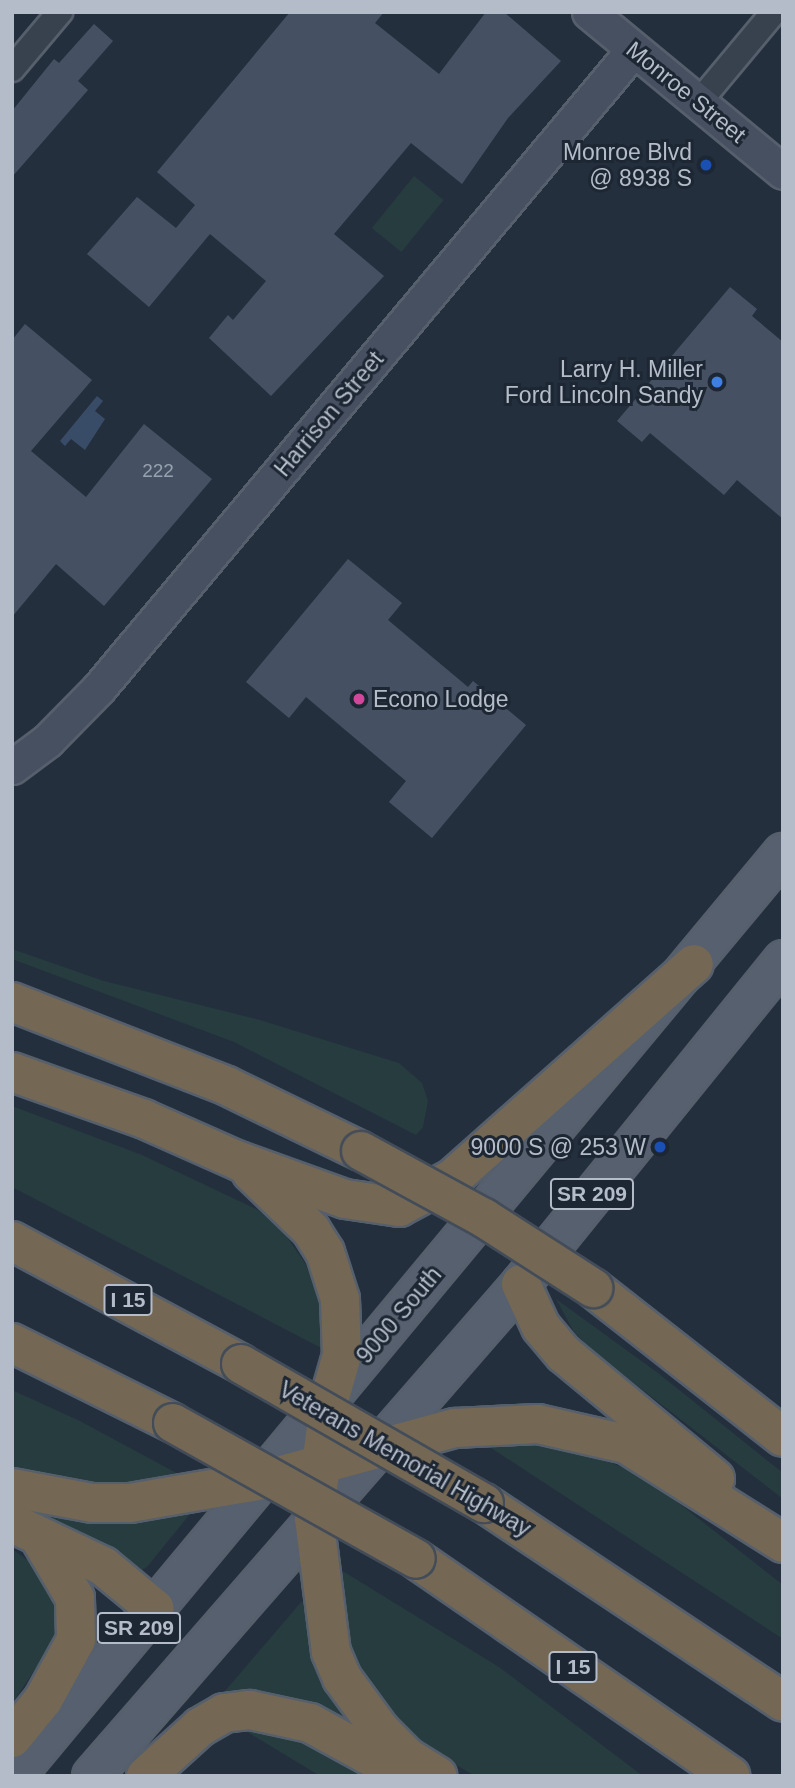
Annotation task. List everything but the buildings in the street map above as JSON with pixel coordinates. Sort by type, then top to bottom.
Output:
[{"type":"highway","points":[[12,1072],[144,1119],[239,1161],[364,1205],[399,1207],[418,1200],[453,1178],[694,964]]},
{"type":"highway","points":[[12,1002],[227,1086],[361,1151],[484,1218],[593,1288],[783,1437]]},
{"type":"highway","points":[[239,1161],[294,1210],[326,1252],[344,1323],[342,1355],[330,1397],[323,1464],[313,1518],[323,1619],[342,1678],[381,1731],[407,1757],[437,1776]]},
{"type":"highway","name":"Veterans Memorial Highway","points":[[12,1241],[241,1364],[484,1503],[783,1702]]},
{"type":"highway","points":[[521,1284],[541,1327],[564,1354],[691,1455],[774,1536]]},
{"type":"highway","name":"I 15","points":[[12,1343],[173,1423],[416,1559],[730,1776]]},
{"type":"highway","points":[[12,1488],[92,1503],[130,1503],[263,1480],[455,1428],[538,1424],[581,1431],[626,1444],[774,1536]]},
{"type":"highway","points":[[25,1530],[103,1566],[155,1609]]},
{"type":"highway","points":[[12,1738],[43,1700],[76,1640],[75,1598],[25,1530]]},
{"type":"highway","points":[[145,1776],[200,1727],[224,1713],[250,1710],[310,1723],[407,1776]]},
{"type":"main road","name":"9000 South","points":[[15,1776],[694,964],[783,853]]},
{"type":"main road","name":"SR 209","points":[[92,1776],[313,1518],[521,1284],[783,960]]},
{"type":"street","points":[[12,69],[60,12]]},
{"type":"street","name":"Monroe Street","points":[[589,12],[783,172]]},
{"type":"street","points":[[699,102],[774,12]]},
{"type":"street","name":"Harrison Street","points":[[12,767],[47,741],[99,688],[634,49]]},
{"type":"green space","points":[[414,176],[444,200],[401,252],[372,228]]},
{"type":"green space","points":[[12,949],[104,981],[260,1020],[399,1063],[422,1083],[428,1101],[423,1127],[416,1135],[234,1042],[12,959]]},
{"type":"green space","points":[[12,1106],[142,1155],[258,1210],[284,1233],[305,1263],[320,1301],[323,1349],[12,1187]]},
{"type":"green space","points":[[556,1299],[658,1373],[783,1473],[783,1499],[595,1353],[574,1332]]},
{"type":"green space","points":[[12,1390],[80,1421],[182,1476],[131,1485],[98,1485],[12,1468]]},
{"type":"green space","points":[[513,1442],[543,1442],[584,1451],[647,1478],[783,1585],[783,1639],[488,1446]]},
{"type":"green space","points":[[35,1514],[123,1524],[190,1514],[147,1567],[135,1574]]},
{"type":"green space","points":[[12,1549],[33,1564],[55,1593],[61,1623],[55,1626],[53,1642],[12,1704]]},
{"type":"green space","points":[[341,1570],[499,1667],[643,1776],[475,1776],[439,1755],[393,1719],[364,1678],[350,1650],[340,1601]]},
{"type":"green space","points":[[302,1601],[318,1667],[328,1692],[356,1731],[269,1694],[219,1698]]},
{"type":"green space","points":[[243,1724],[276,1724],[370,1776],[320,1776],[244,1730]]},
{"type":"water","points":[[97,396],[103,401],[95,411],[105,419],[85,450],[71,439],[65,446],[60,441]]},
{"type":"place","name":"Monroe Blvd @ 8938 S","points":[[706,165]]},
{"type":"place","name":"Larry H. Miller Ford Lincoln Sandy","points":[[717,382]]},
{"type":"place","name":"Econo Lodge","points":[[359,699]]},
{"type":"place","name":"9000 S @ 253 W","points":[[660,1147]]}]
